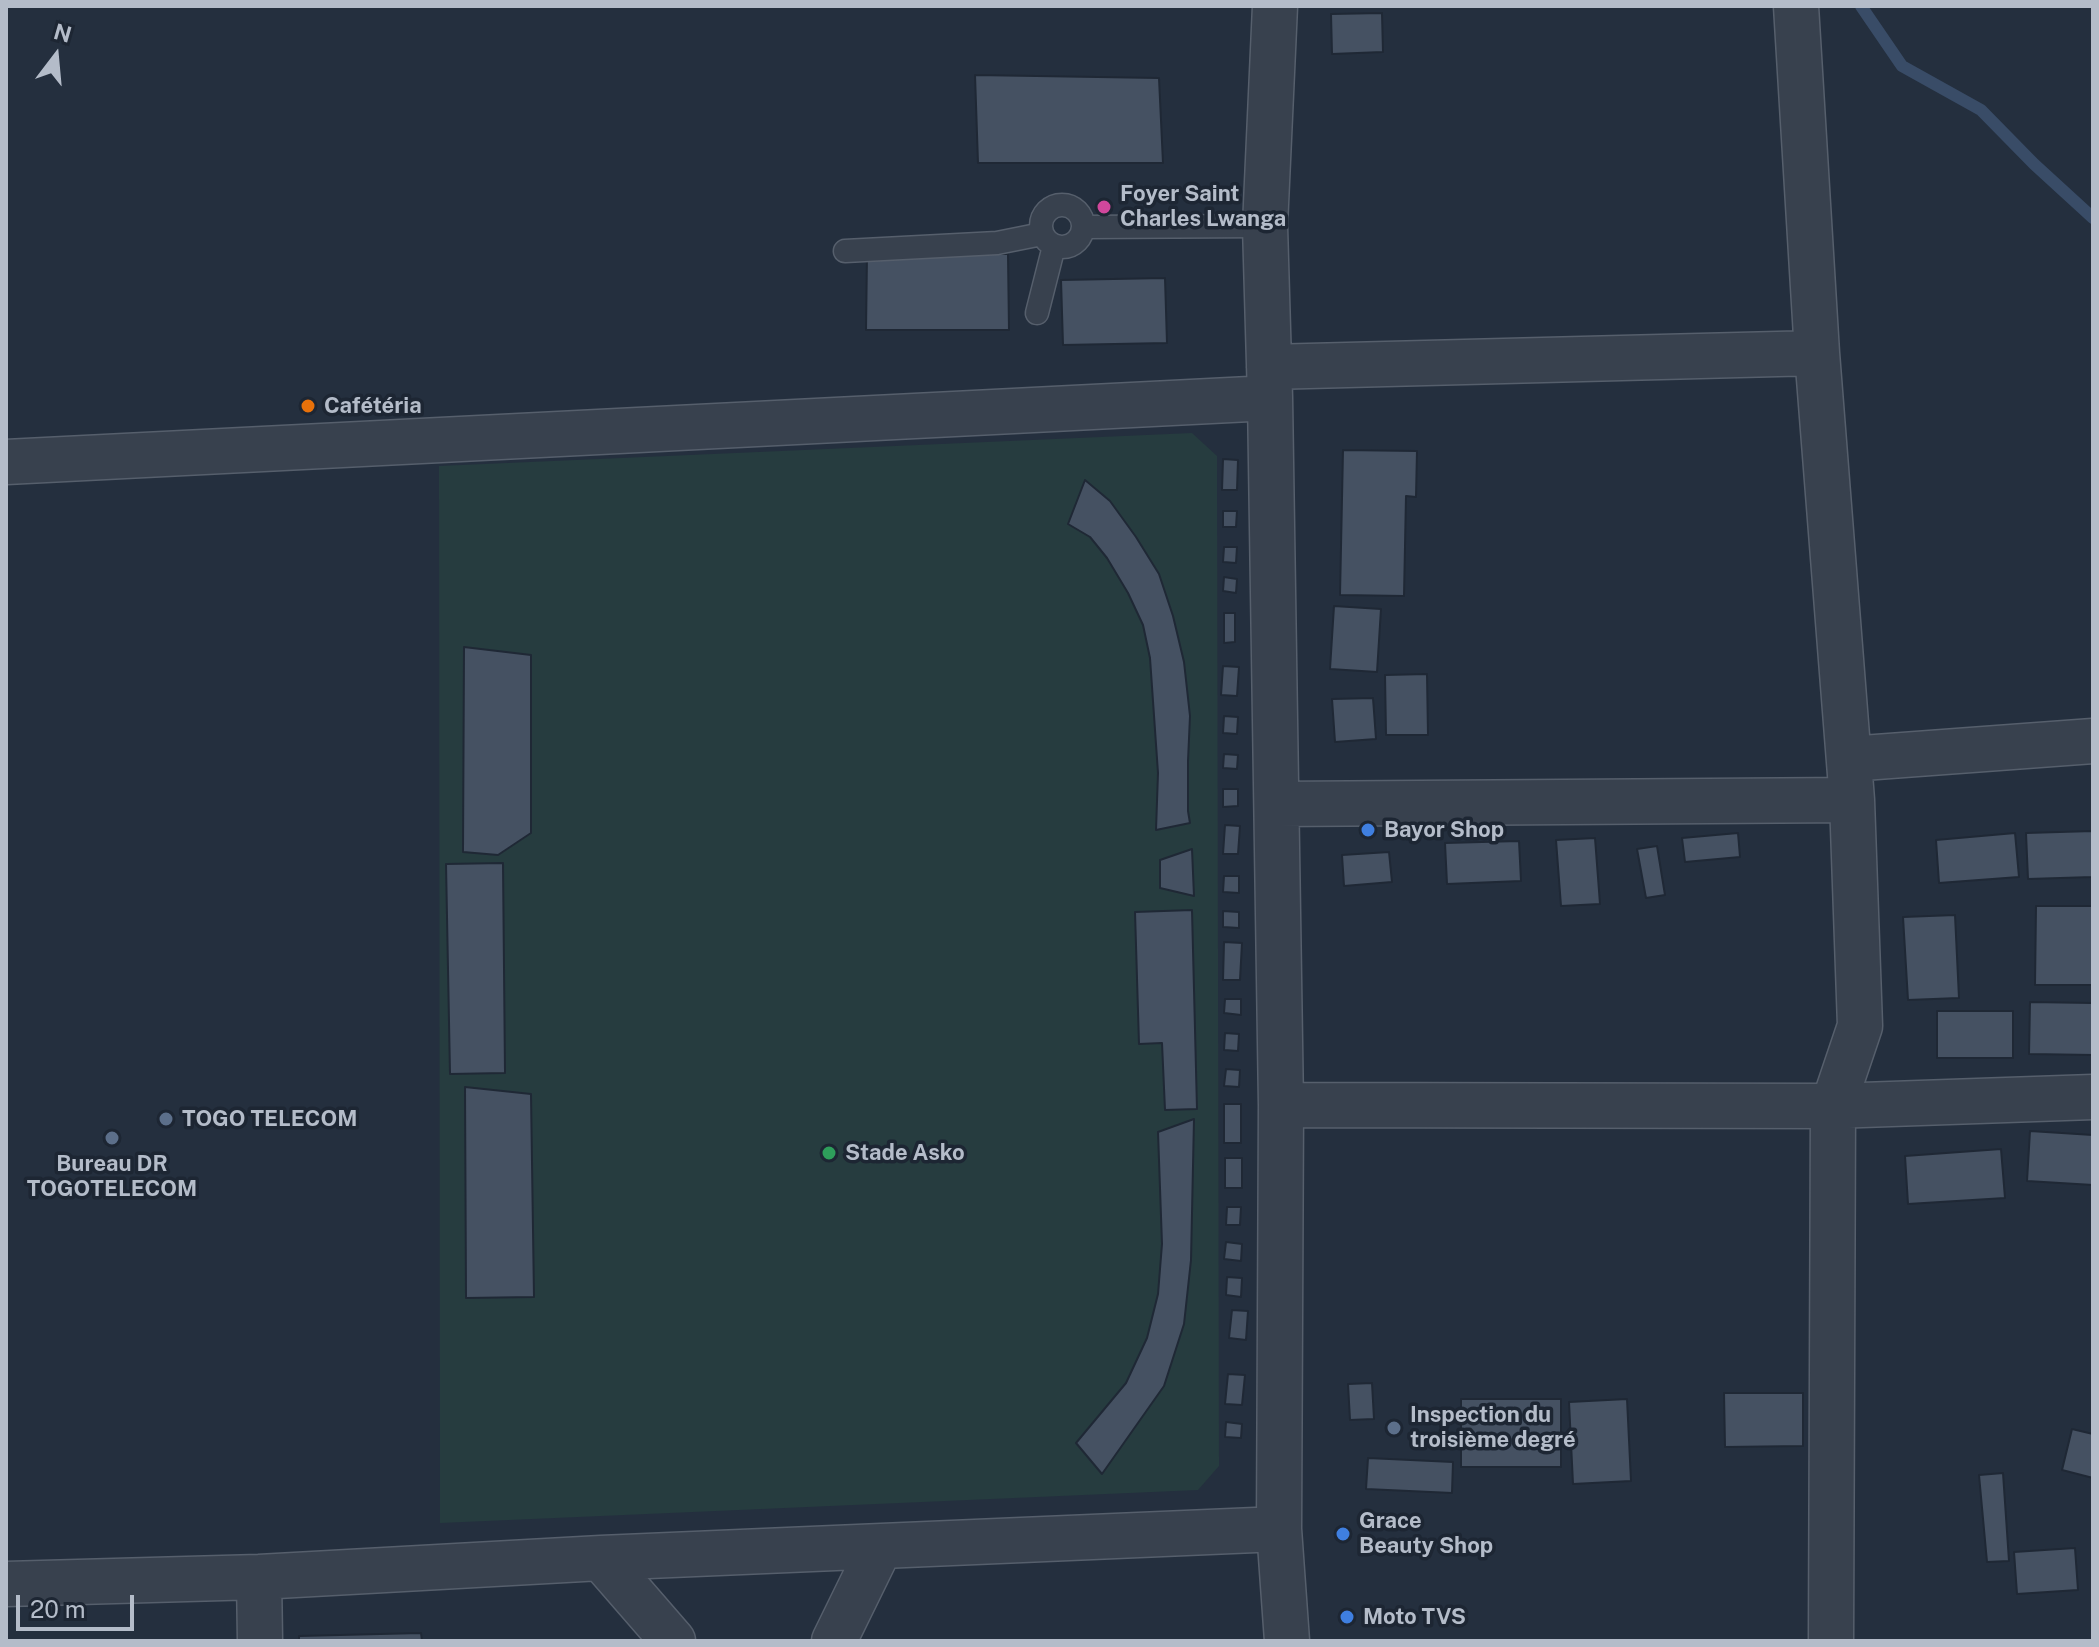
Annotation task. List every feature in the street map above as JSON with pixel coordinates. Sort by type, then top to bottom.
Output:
[{"type":"street","points":[[1275,6],[1265,226],[1281,1105],[1279,1529],[1287,1641]]},
{"type":"street","points":[[1796,6],[1817,353],[1851,779],[1860,1026],[1833,1106],[1831,1641]]},
{"type":"street","points":[[6,462],[1270,383],[1817,353]]},
{"type":"street","points":[[1277,804],[1851,779],[2093,741]]},
{"type":"street","points":[[1281,1105],[1833,1106],[2093,1097]]},
{"type":"street","points":[[6,1584],[259,1577],[601,1558],[1279,1529]]},
{"type":"street","points":[[834,1641],[880,1547]]},
{"type":"street","points":[[601,1558],[673,1641]]},
{"type":"street","points":[[259,1577],[260,1641]]},
{"type":"lane","points":[[845,251],[1048,240],[1062,248],[1077,242],[1084,227],[1078,211],[1071,207],[1054,206],[1043,218],[1041,225],[1048,240],[1037,313]]},
{"type":"lane","points":[[1084,227],[1265,226]]},
{"type":"green space","name":"Stade Asko","points":[[1192,433],[1217,456],[1219,1466],[1198,1490],[440,1523],[439,466]]},
{"type":"building","points":[[1382,13],[1383,52],[1332,54],[1331,14]]},
{"type":"building","points":[[975,75],[1159,78],[1163,163],[978,163]]},
{"type":"building","points":[[867,254],[1008,254],[1009,330],[866,330]]},
{"type":"building","points":[[1165,278],[1167,343],[1063,345],[1061,280]]},
{"type":"building","points":[[1343,450],[1417,451],[1416,497],[1406,496],[1404,596],[1340,595]]},
{"type":"building","points":[[1223,459],[1238,460],[1237,490],[1222,490]]},
{"type":"building","points":[[1085,480],[1110,501],[1136,537],[1159,574],[1173,616],[1184,662],[1190,716],[1190,823],[1156,830],[1158,773],[1150,658],[1143,625],[1107,558],[1090,537],[1068,524]]},
{"type":"building","points":[[1223,511],[1237,511],[1236,527],[1223,527]]},
{"type":"building","points":[[1224,547],[1237,547],[1236,563],[1223,562]]},
{"type":"building","points":[[1224,577],[1237,579],[1236,593],[1223,591]]},
{"type":"building","points":[[1334,606],[1381,609],[1377,672],[1330,669]]},
{"type":"building","points":[[1224,613],[1235,613],[1235,642],[1224,643]]},
{"type":"building","points":[[464,647],[531,655],[531,833],[498,855],[463,852]]},
{"type":"building","points":[[1223,666],[1239,667],[1237,696],[1221,695]]},
{"type":"building","points":[[1427,674],[1428,735],[1386,735],[1385,675]]},
{"type":"building","points":[[1373,698],[1376,739],[1335,742],[1332,699]]},
{"type":"building","points":[[1224,716],[1238,717],[1237,734],[1223,733]]},
{"type":"building","points":[[1224,754],[1238,755],[1237,769],[1223,768]]},
{"type":"building","points":[[1223,789],[1238,789],[1238,806],[1223,807]]},
{"type":"building","points":[[1225,825],[1240,826],[1238,854],[1223,854]]},
{"type":"building","points":[[2093,831],[2093,877],[2028,879],[2026,833]]},
{"type":"building","points":[[1738,833],[1740,857],[1685,862],[1682,838]]},
{"type":"building","points":[[2015,833],[2019,877],[1939,883],[1936,840]]},
{"type":"building","points":[[1595,838],[1600,904],[1561,906],[1556,840]]},
{"type":"building","points":[[1519,841],[1521,881],[1447,884],[1445,843]]},
{"type":"building","points":[[1657,846],[1665,895],[1646,898],[1637,849]]},
{"type":"building","points":[[1192,849],[1194,896],[1160,888],[1160,860]]},
{"type":"building","points":[[1389,852],[1392,882],[1344,886],[1342,855]]},
{"type":"building","points":[[503,863],[505,1073],[450,1074],[446,864]]},
{"type":"building","points":[[1224,876],[1239,876],[1239,893],[1223,892]]},
{"type":"building","points":[[2036,906],[2093,906],[2093,985],[2035,985]]},
{"type":"building","points":[[1192,910],[1197,1109],[1165,1110],[1162,1043],[1139,1044],[1135,912]]},
{"type":"building","points":[[1223,911],[1239,912],[1239,928],[1223,927]]},
{"type":"building","points":[[1955,915],[1959,998],[1908,1000],[1903,917]]},
{"type":"building","points":[[1224,942],[1242,943],[1240,980],[1223,980]]},
{"type":"building","points":[[1225,999],[1241,999],[1241,1015],[1224,1013]]},
{"type":"building","points":[[2030,1002],[2093,1003],[2093,1055],[2029,1054]]},
{"type":"building","points":[[1937,1011],[2013,1011],[2013,1058],[1937,1058]]},
{"type":"building","points":[[1225,1033],[1239,1034],[1238,1051],[1224,1050]]},
{"type":"building","points":[[1226,1069],[1240,1070],[1239,1087],[1224,1086]]},
{"type":"building","points":[[465,1087],[531,1094],[534,1297],[466,1298]]},
{"type":"building","points":[[1224,1104],[1241,1104],[1241,1143],[1224,1143]]},
{"type":"building","points":[[1194,1119],[1191,1260],[1184,1324],[1164,1386],[1102,1474],[1076,1443],[1126,1383],[1147,1338],[1158,1294],[1162,1244],[1158,1132]]},
{"type":"building","points":[[2030,1131],[2093,1135],[2093,1185],[2027,1181]]},
{"type":"building","points":[[2001,1149],[2005,1198],[1908,1204],[1905,1156]]},
{"type":"building","points":[[1225,1158],[1242,1158],[1242,1188],[1225,1188]]},
{"type":"building","points":[[1227,1207],[1241,1207],[1240,1225],[1226,1225]]},
{"type":"building","points":[[1226,1242],[1242,1244],[1241,1261],[1224,1259]]},
{"type":"building","points":[[1227,1277],[1242,1278],[1241,1297],[1226,1295]]},
{"type":"building","points":[[1232,1310],[1248,1311],[1246,1340],[1229,1338]]},
{"type":"building","points":[[1228,1374],[1245,1375],[1242,1405],[1225,1404]]},
{"type":"building","points":[[1372,1383],[1374,1419],[1350,1420],[1348,1384]]},
{"type":"building","points":[[1724,1393],[1803,1393],[1803,1446],[1725,1447]]},
{"type":"building","points":[[1461,1399],[1561,1399],[1561,1467],[1461,1467]]},
{"type":"building","points":[[1627,1399],[1631,1481],[1573,1484],[1569,1402]]},
{"type":"building","points":[[1226,1422],[1242,1424],[1241,1438],[1225,1437]]},
{"type":"building","points":[[2072,1429],[2093,1434],[2093,1478],[2062,1470]]},
{"type":"building","points":[[1368,1458],[1453,1462],[1452,1493],[1366,1489]]},
{"type":"building","points":[[2003,1473],[2009,1561],[1987,1562],[1979,1475]]},
{"type":"building","points":[[2075,1548],[2078,1590],[2017,1594],[2014,1552]]},
{"type":"building","points":[[421,1633],[422,1641],[299,1641],[299,1636]]},
{"type":"waterway","points":[[1861,6],[1902,66],[1981,110],[2093,218]]},
{"type":"place","name":"Foyer Saint Charles Lwanga","points":[[1104,207]]},
{"type":"place","name":"Cafétéria","points":[[308,406]]},
{"type":"place","name":"Bayor Shop","points":[[1368,830]]},
{"type":"place","name":"TOGO TELECOM","points":[[166,1119]]},
{"type":"place","name":"Bureau DR TOGOTELECOM","points":[[112,1138]]},
{"type":"place","name":"Stade Asko","points":[[829,1153]]},
{"type":"place","name":"Inspection du troisième degré","points":[[1394,1428]]},
{"type":"place","name":"Grace Beauty Shop","points":[[1343,1534]]},
{"type":"place","name":"Moto TVS","points":[[1347,1617]]}]
